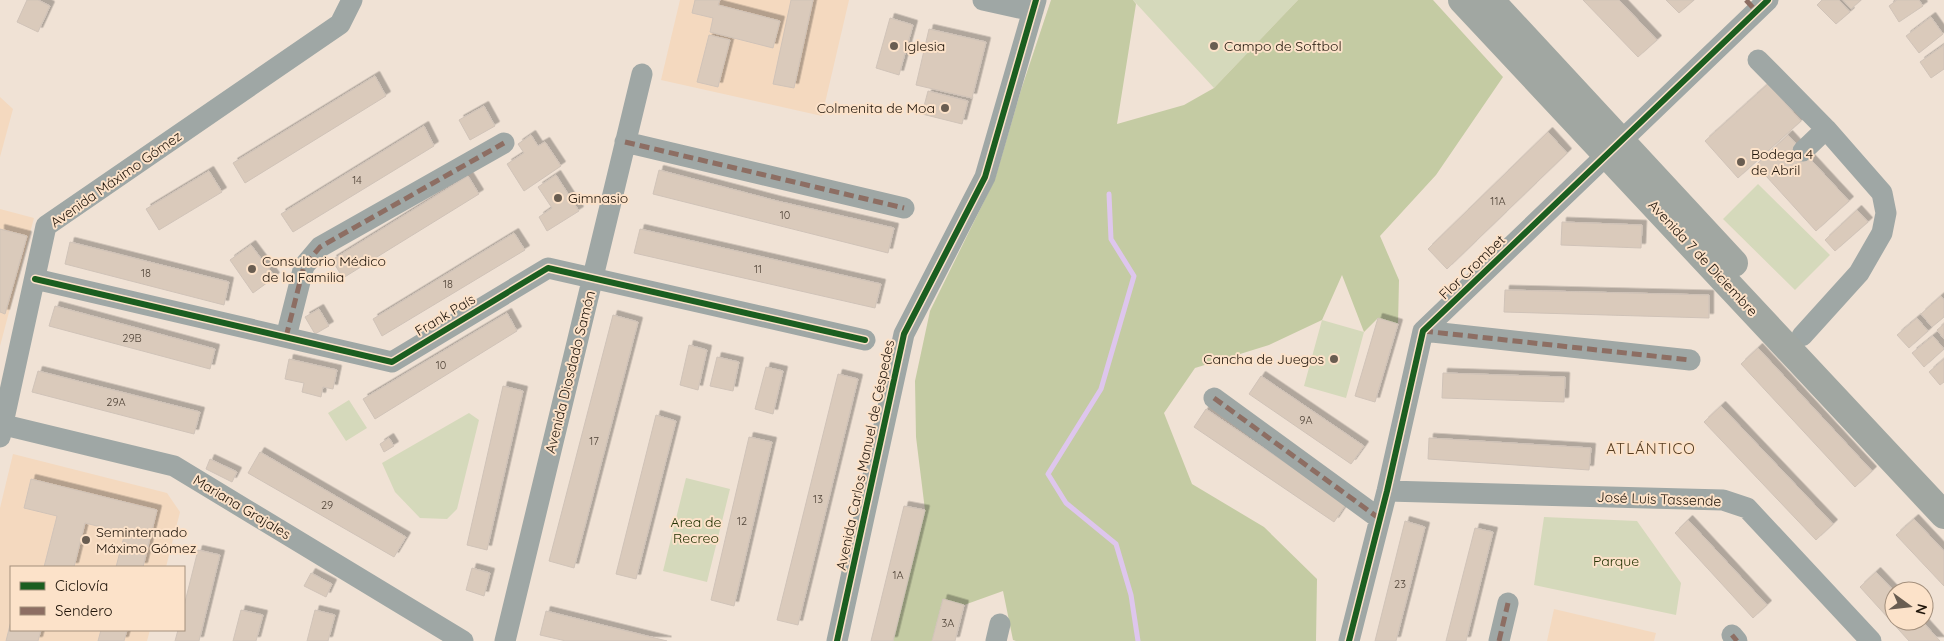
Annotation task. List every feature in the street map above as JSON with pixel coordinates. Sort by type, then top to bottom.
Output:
[{"type":"main road","name":"Avenida 7 de Diciembre","points":[[1462,0],[1614,148],[1802,336],[1944,490]]},
{"type":"main road","name":"Avenida 7 de Diciembre","points":[[1490,0],[1614,148],[1944,515]]},
{"type":"street","name":"Avenida Máximo Gómez","points":[[1,429],[46,226],[340,24],[352,0]]},
{"type":"street","points":[[983,0],[1034,6]]},
{"type":"street","name":"Flor Crombet","points":[[1423,331],[1614,148],[1757,4]]},
{"type":"street","name":"Avenida Carlos Manuel de Céspedes","points":[[838,641],[904,334],[985,177],[1034,6]]},
{"type":"street","points":[[1758,60],[1826,129],[1882,193],[1886,213],[1882,233],[1859,273],[1802,336]]},
{"type":"street","name":"Avenida Diosdado Samón","points":[[505,641],[642,74]]},
{"type":"street","points":[[1803,151],[1826,129]]},
{"type":"street","points":[[625,142],[904,208]]},
{"type":"street","points":[[286,337],[304,266],[320,247],[504,143]]},
{"type":"street","name":"Frank País","points":[[35,279],[392,362],[548,268],[864,340]]},
{"type":"street","points":[[1349,641],[1387,491],[1423,331],[1690,360]]},
{"type":"street","points":[[1214,398],[1380,519]]},
{"type":"street","name":"Mariana Grajales","points":[[1,429],[174,466],[463,641]]},
{"type":"street","name":"José Luis Tassende","points":[[1387,491],[1723,500],[1747,508],[1871,641]]},
{"type":"street","points":[[1499,641],[1508,603]]},
{"type":"shaded area","points":[[680,0],[849,0],[822,116],[661,80]]},
{"type":"shaded area","points":[[0,97],[13,109],[0,157]]},
{"type":"shaded area","points":[[0,209],[34,218],[0,346]]},
{"type":"shaded area","name":"Seminternado Máximo Gómez","points":[[13,454],[167,493],[180,512],[166,566],[10,566],[10,631],[150,631],[147,641],[0,641],[0,508]]},
{"type":"shaded area","points":[[1554,609],[1656,633],[1654,641],[1547,641]]},
{"type":"green space","points":[[1051,0],[1133,0],[1136,4],[1117,124],[1184,105],[1214,88],[1298,0],[1433,0],[1503,77],[1436,175],[1380,236],[1399,280],[1398,324],[1378,318],[1364,332],[1342,275],[1322,320],[1269,345],[1195,368],[1164,413],[1192,484],[1264,527],[1317,579],[1316,641],[1016,641],[1013,640],[1003,591],[964,605],[943,599],[932,641],[893,641],[925,510],[916,437],[915,381],[930,311],[995,179],[1021,90]]},
{"type":"green space","name":"Campo de Softbol","points":[[1133,0],[1298,0],[1214,88]]},
{"type":"green space","points":[[1758,184],[1830,255],[1795,290],[1723,219]]},
{"type":"green space","name":"Cancha de Juegos","points":[[1322,320],[1364,332],[1346,398],[1304,386]]},
{"type":"green space","points":[[349,400],[367,428],[346,441],[328,413]]},
{"type":"green space","points":[[469,413],[479,420],[457,509],[447,519],[420,518],[395,492],[382,463]]},
{"type":"green space","name":"Area de Recreo","points":[[686,478],[730,489],[707,582],[663,571]]},
{"type":"green space","name":"Parque","points":[[1544,517],[1637,521],[1681,583],[1676,615],[1534,585]]},
{"type":"building","points":[[27,0],[38,0],[50,6],[38,32],[17,22]]},
{"type":"building","points":[[695,0],[720,0],[718,5],[780,21],[773,48],[710,32],[713,18],[692,13]]},
{"type":"building","points":[[791,0],[813,0],[794,88],[773,84]]},
{"type":"building","points":[[1583,0],[1619,0],[1657,40],[1638,57]]},
{"type":"building","points":[[1666,0],[1694,0],[1679,13]]},
{"type":"building","points":[[1822,0],[1839,0],[1850,12],[1836,24],[1817,5]]},
{"type":"building","points":[[1843,0],[1861,0],[1851,9]]},
{"type":"building","points":[[1897,0],[1919,0],[1923,6],[1899,22],[1889,6]]},
{"type":"building","points":[[1931,17],[1943,34],[1919,53],[1906,36]]},
{"type":"building","name":"Iglesia","points":[[890,18],[913,25],[899,75],[876,68]]},
{"type":"building","points":[[929,29],[986,42],[972,98],[916,85]]},
{"type":"building","points":[[709,35],[730,40],[718,87],[697,82]]},
{"type":"building","points":[[1944,45],[1944,69],[1931,78],[1920,62]]},
{"type":"building","points":[[375,76],[386,96],[245,183],[233,163]]},
{"type":"building","points":[[1768,84],[1801,121],[1738,178],[1705,141]]},
{"type":"building","name":"Colmenita de Moa","points":[[928,91],[968,101],[962,124],[922,114]]},
{"type":"building","points":[[484,106],[495,126],[470,140],[459,120]]},
{"type":"building","points":[[424,126],[434,146],[293,232],[281,214]]},
{"type":"building","points":[[1548,132],[1567,153],[1447,269],[1428,249]]},
{"type":"building","points":[[531,135],[538,146],[545,142],[561,166],[524,191],[507,164],[524,153],[518,144]]},
{"type":"building","points":[[1788,135],[1849,201],[1816,231],[1756,165]]},
{"type":"building","points":[[659,170],[777,201],[894,228],[888,253],[653,194]]},
{"type":"building","points":[[209,171],[222,192],[159,230],[146,209]]},
{"type":"building","name":"Gimnasio","points":[[556,175],[579,211],[547,231],[539,217],[552,208],[538,187]]},
{"type":"building","points":[[468,176],[479,194],[343,278],[332,260]]},
{"type":"building","points":[[1857,210],[1868,222],[1835,251],[1825,240]]},
{"type":"building","points":[[1562,222],[1642,225],[1641,248],[1561,245]]},
{"type":"building","points":[[0,229],[27,236],[5,314],[0,312]]},
{"type":"building","points":[[640,229],[881,284],[875,308],[634,253]]},
{"type":"building","points":[[514,233],[525,250],[382,336],[373,319]]},
{"type":"building","points":[[70,242],[229,282],[224,305],[65,264]]},
{"type":"building","name":"Consultorio Médico de la Familia","points":[[251,245],[275,277],[253,293],[230,260]]},
{"type":"building","points":[[1505,290],[1709,295],[1709,318],[1504,312]]},
{"type":"building","points":[[1941,296],[1944,300],[1944,317],[1932,327],[1921,314]]},
{"type":"building","points":[[55,306],[215,349],[210,369],[49,326]]},
{"type":"building","points":[[319,309],[329,326],[315,334],[305,317]]},
{"type":"building","points":[[507,313],[517,331],[375,419],[363,399]]},
{"type":"building","points":[[613,315],[638,322],[574,568],[549,561]]},
{"type":"building","points":[[1378,318],[1398,324],[1375,402],[1355,396]]},
{"type":"building","points":[[1917,318],[1928,331],[1909,348],[1897,335]]},
{"type":"building","points":[[1944,324],[1944,339],[1937,330]]},
{"type":"building","points":[[1933,336],[1944,349],[1924,367],[1912,353]]},
{"type":"building","points":[[689,345],[707,350],[698,390],[680,385]]},
{"type":"building","points":[[1758,348],[1872,471],[1855,487],[1741,364]]},
{"type":"building","points":[[717,357],[739,362],[733,391],[710,386]]},
{"type":"building","points":[[289,359],[337,370],[333,389],[323,387],[321,397],[302,392],[304,383],[285,379]]},
{"type":"building","points":[[1944,359],[1944,382],[1940,385],[1929,372]]},
{"type":"building","points":[[766,367],[783,371],[773,414],[755,409]]},
{"type":"building","points":[[38,371],[200,412],[194,434],[32,392]]},
{"type":"building","points":[[1443,373],[1565,377],[1564,402],[1442,398]]},
{"type":"building","points":[[838,374],[858,379],[798,625],[777,620]]},
{"type":"building","points":[[1261,376],[1364,446],[1351,464],[1249,394]]},
{"type":"building","points":[[503,386],[523,391],[487,550],[467,545]]},
{"type":"building","points":[[1721,406],[1833,524],[1816,540],[1704,422]]},
{"type":"building","points":[[1206,409],[1346,504],[1334,522],[1194,427]]},
{"type":"building","points":[[656,415],[676,421],[636,579],[616,574]]},
{"type":"building","points":[[749,437],[772,442],[734,606],[711,600]]},
{"type":"building","points":[[389,438],[394,446],[384,452],[380,444]]},
{"type":"building","points":[[1429,438],[1591,448],[1589,470],[1428,459]]},
{"type":"building","points":[[260,452],[406,537],[394,557],[248,473]]},
{"type":"building","points":[[210,459],[237,472],[232,482],[206,469]]},
{"type":"building","points":[[31,479],[157,510],[143,566],[116,566],[125,533],[85,523],[74,566],[44,566],[57,516],[24,508]]},
{"type":"building","points":[[904,506],[925,510],[893,641],[871,641]]},
{"type":"building","points":[[1914,519],[1944,551],[1944,586],[1896,535]]},
{"type":"building","points":[[1688,520],[1767,605],[1753,618],[1675,533]]},
{"type":"building","points":[[1405,521],[1425,527],[1396,641],[1375,641]]},
{"type":"building","points":[[1475,528],[1493,532],[1466,641],[1446,641]]},
{"type":"building","points":[[198,550],[220,555],[199,641],[175,641],[178,631],[185,631],[185,602]]},
{"type":"building","points":[[472,568],[490,573],[484,596],[466,590]]},
{"type":"building","points":[[1876,572],[1885,581],[1884,613],[1860,587]]},
{"type":"building","points":[[311,573],[332,584],[326,597],[304,586]]},
{"type":"building","points":[[943,599],[964,605],[955,641],[932,641]]},
{"type":"building","points":[[241,610],[263,615],[256,641],[233,641]]},
{"type":"building","points":[[315,610],[335,615],[328,641],[307,641]]},
{"type":"building","points":[[546,611],[667,641],[566,641],[540,635]]},
{"type":"building","points":[[10,625],[10,631],[41,631],[38,641],[6,641]]},
{"type":"building","points":[[101,631],[127,631],[124,641],[98,641]]},
{"type":"building","points":[[1900,631],[1931,631],[1940,641],[1909,641]]},
{"type":"waterway","points":[[1109,194],[1111,239],[1134,276],[1101,389],[1048,474],[1066,503],[1116,544],[1131,595],[1138,641]]},
{"type":"marked path","points":[[1746,0],[1756,11]]},
{"type":"marked path","points":[[625,142],[904,208]]},
{"type":"marked path","points":[[286,337],[304,266],[320,247],[504,143]]},
{"type":"marked path","points":[[1423,331],[1690,360]]},
{"type":"marked path","points":[[1214,398],[1380,519]]},
{"type":"marked path","points":[[1499,641],[1508,603]]},
{"type":"marked path","points":[[1732,635],[1737,641]]},
{"type":"cycle path","points":[[837,641],[904,334],[985,177],[1036,0]]},
{"type":"cycle path","points":[[1349,641],[1387,491],[1423,331],[1768,0]]},
{"type":"cycle path","points":[[35,279],[392,362],[548,268],[865,340]]},
{"type":"place","name":"Iglesia","points":[[894,46]]},
{"type":"place","name":"Campo de Softbol","points":[[1214,46]]},
{"type":"place","name":"Colmenita de Moa","points":[[945,108]]},
{"type":"place","name":"Bodega 4 de Abril","points":[[1741,162]]},
{"type":"place","name":"Gimnasio","points":[[558,198]]},
{"type":"place","name":"Consultorio Médico de la Familia","points":[[252,269]]},
{"type":"place","name":"Cancha de Juegos","points":[[1334,359]]},
{"type":"place","name":"Seminternado Máximo Gómez","points":[[86,540]]},
{"type":"district","name":"ATLÁNTICO","points":[[1651,448]]}]
